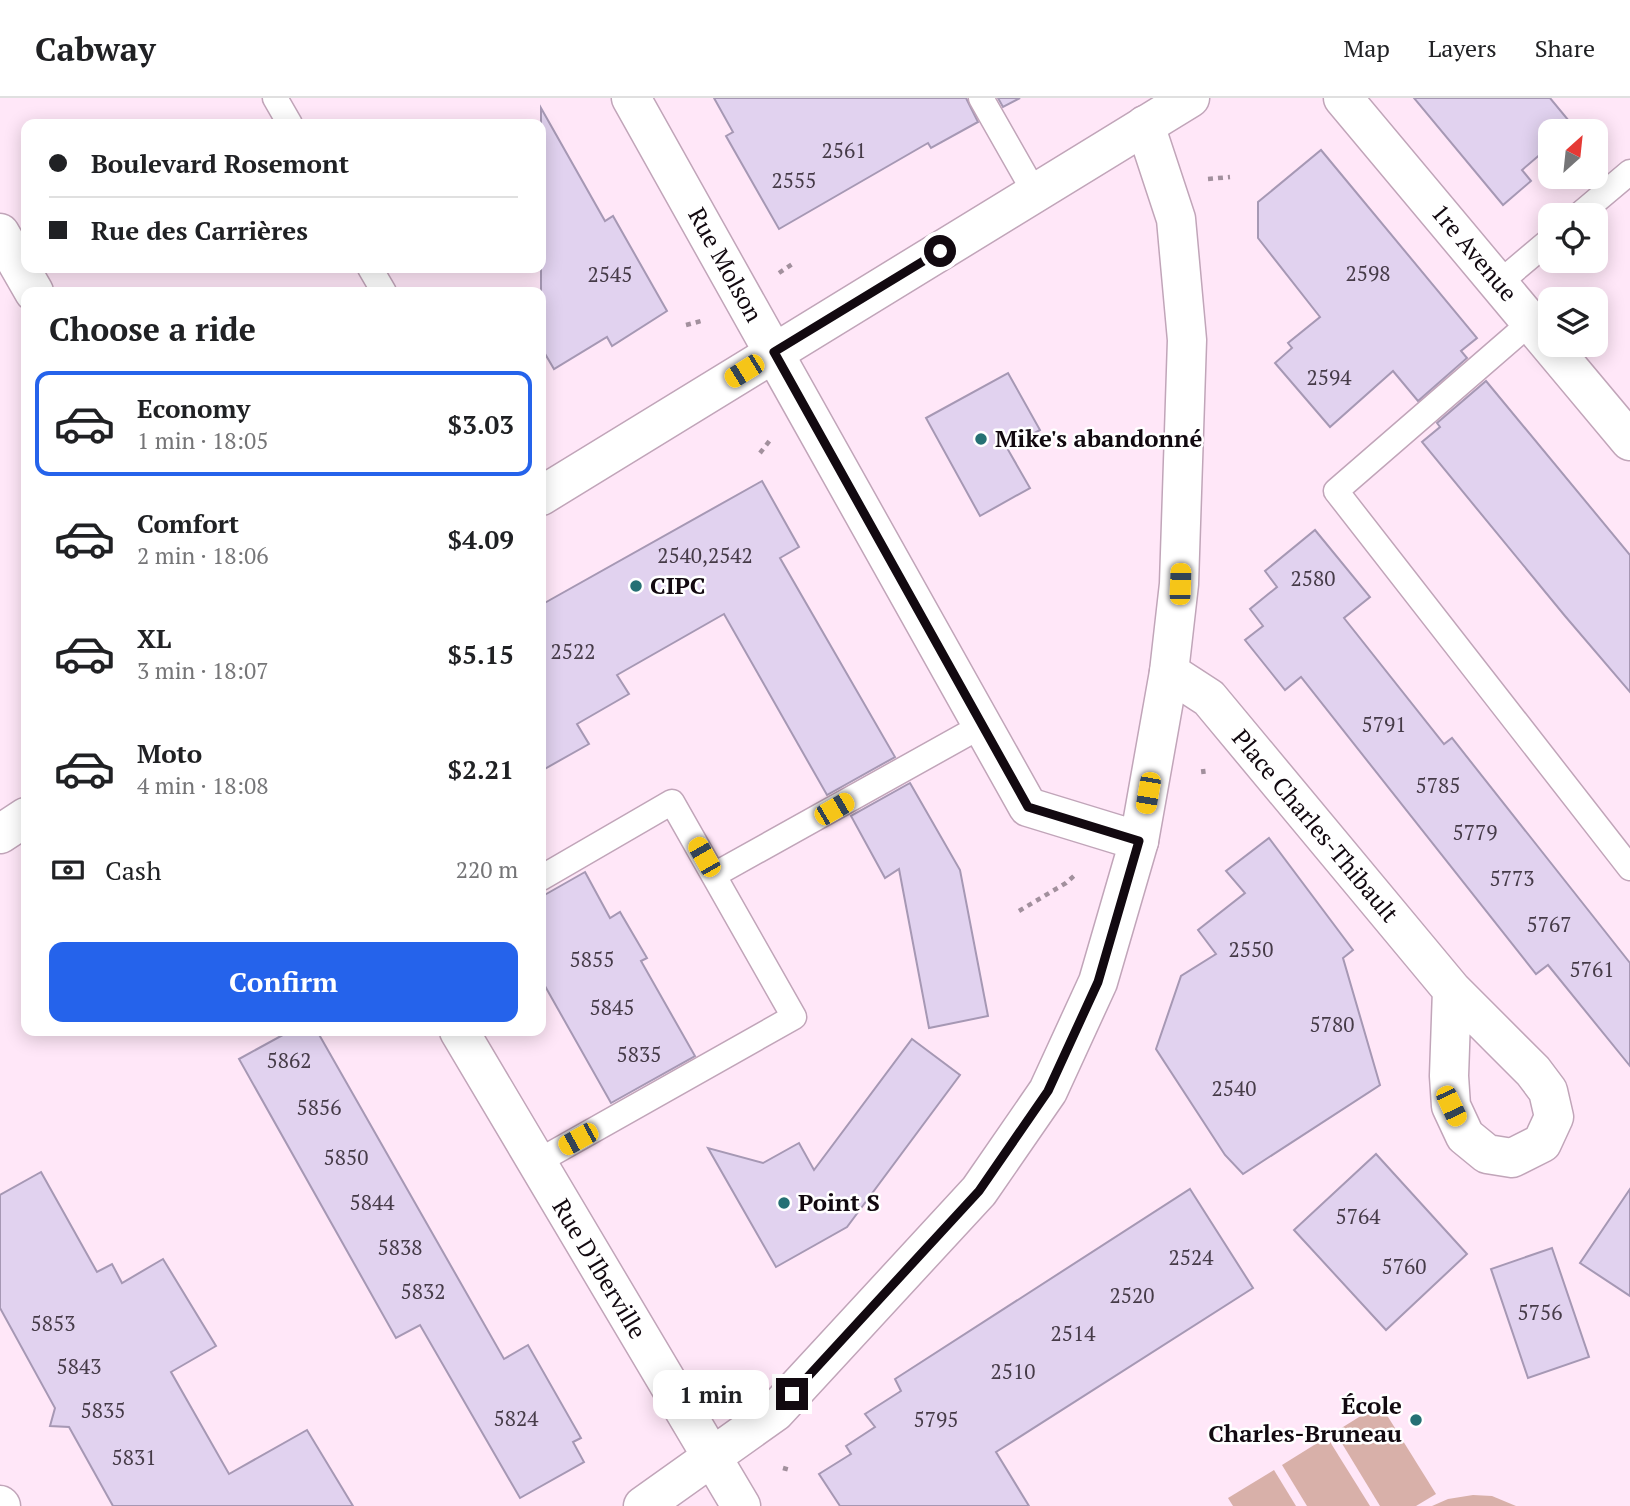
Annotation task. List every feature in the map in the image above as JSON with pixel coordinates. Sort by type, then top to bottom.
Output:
[{"type":"street","name":"Rue Molson","points":[[631,98],[1028,807],[1139,841]]},
{"type":"street","points":[[546,493],[1190,98]]},
{"type":"street","name":"1re Avenue","points":[[1343,98],[1630,441]]},
{"type":"street","points":[[643,1506],[775,1412],[962,1210],[1048,1091],[1098,982],[1139,841],[1169,672],[1180,584],[1187,340],[1176,219],[1145,125]]},
{"type":"street","points":[[0,233],[21,269]]},
{"type":"street","name":"Place Charles-Thibault","points":[[1169,672],[1209,698],[1452,990]]},
{"type":"street","points":[[0,834],[21,820]]},
{"type":"street","name":"Rue D'Iberville","points":[[461,1036],[741,1506]]},
{"type":"lane","points":[[275,98],[287,119]]},
{"type":"lane","points":[[981,98],[1035,193]]},
{"type":"lane","points":[[1593,203],[1630,172]]},
{"type":"lane","points":[[1499,283],[1538,250]]},
{"type":"lane","points":[[1531,322],[1336,491],[1630,867]]},
{"type":"lane","points":[[714,876],[983,725]]},
{"type":"lane","points":[[537,1162],[794,1017],[672,802],[546,875]]},
{"type":"path","points":[[1204,180],[1230,177]]},
{"type":"path","points":[[686,325],[716,317]]},
{"type":"path","points":[[760,453],[776,432]]},
{"type":"path","points":[[1203,769],[1204,777]]},
{"type":"path","points":[[1018,911],[1075,875]]},
{"type":"path","points":[[783,1468],[790,1470]]},
{"type":"shaded area","points":[[1380,1404],[1436,1494],[1416,1506],[1380,1506],[1335,1432]]},
{"type":"shaded area","points":[[1327,1437],[1370,1506],[1307,1506],[1282,1465]]},
{"type":"shaded area","points":[[1274,1470],[1296,1506],[1233,1506],[1228,1498]]},
{"type":"shaded area","points":[[1473,1495],[1492,1496],[1516,1506],[1432,1506],[1448,1499]]},
{"type":"building","points":[[714,98],[966,98],[978,122],[931,148],[928,143],[779,229],[726,136],[733,132]]},
{"type":"building","points":[[998,98],[1020,98],[1003,107]]},
{"type":"building","points":[[1414,98],[1550,98],[1567,119],[1538,119],[1538,156],[1522,170],[1531,181],[1503,205]]},
{"type":"building","points":[[541,108],[605,221],[613,216],[667,311],[612,346],[607,337],[554,369],[546,355],[546,287],[541,287],[541,273],[546,273],[546,119],[541,119]]},
{"type":"building","points":[[1321,150],[1477,338],[1461,351],[1467,358],[1418,401],[1393,371],[1330,427],[1275,363],[1292,348],[1288,343],[1320,317],[1258,238],[1258,202]]},
{"type":"building","name":"Mike's abandonné","points":[[1008,373],[1040,430],[1007,448],[1030,488],[980,516],[926,418]]},
{"type":"building","points":[[1486,381],[1630,555],[1630,692],[1422,442],[1440,427],[1437,423]]},
{"type":"building","points":[[762,481],[799,547],[780,558],[895,757],[827,795],[724,614],[617,675],[629,694],[577,724],[589,744],[546,768],[546,602]]},
{"type":"building","points":[[1315,530],[1370,597],[1344,618],[1444,744],[1452,738],[1630,963],[1630,1066],[1548,965],[1536,974],[1301,677],[1285,690],[1245,640],[1263,626],[1250,609],[1277,587],[1265,571]]},
{"type":"building","points":[[910,783],[960,870],[988,1016],[929,1028],[899,869],[885,878],[851,816]]},
{"type":"building","points":[[1269,838],[1353,950],[1343,958],[1380,1085],[1243,1174],[1225,1155],[1156,1049],[1181,976],[1216,954],[1198,930],[1245,893],[1226,871]]},
{"type":"building","points":[[585,872],[610,918],[620,912],[647,958],[641,961],[695,1056],[611,1103],[546,988],[546,894]]},
{"type":"building","points":[[281,1036],[320,1036],[504,1359],[528,1345],[581,1438],[573,1442],[584,1462],[520,1498],[420,1325],[396,1338],[239,1059]]},
{"type":"building","points":[[912,1039],[960,1075],[847,1227],[776,1267],[708,1148],[763,1163],[799,1143],[814,1170]]},
{"type":"building","points":[[1376,1154],[1467,1254],[1386,1330],[1294,1230]]},
{"type":"building","points":[[41,1172],[97,1272],[112,1264],[122,1283],[163,1259],[216,1346],[171,1372],[229,1474],[307,1430],[353,1506],[113,1506],[69,1427],[50,1426],[55,1408],[0,1308],[0,1195]]},
{"type":"building","points":[[1190,1189],[1253,1288],[996,1452],[1029,1506],[840,1506],[819,1474],[851,1454],[846,1446],[875,1427],[865,1414],[901,1391],[895,1379]]},
{"type":"building","points":[[1630,1189],[1630,1296],[1580,1263]]},
{"type":"building","points":[[1552,1248],[1589,1357],[1528,1378],[1491,1269]]},
{"type":"place","name":"Mike's abandonné","points":[[981,439]]},
{"type":"place","name":"CIPC","points":[[636,586]]},
{"type":"place","name":"Point S","points":[[784,1203]]},
{"type":"place","name":"École Charles-Bruneau","points":[[1416,1420]]},
{"type":"route","points":[[792,1394],[979,1191],[1048,1091],[1098,982],[1139,841],[1028,807],[774,352],[940,251]]}]
